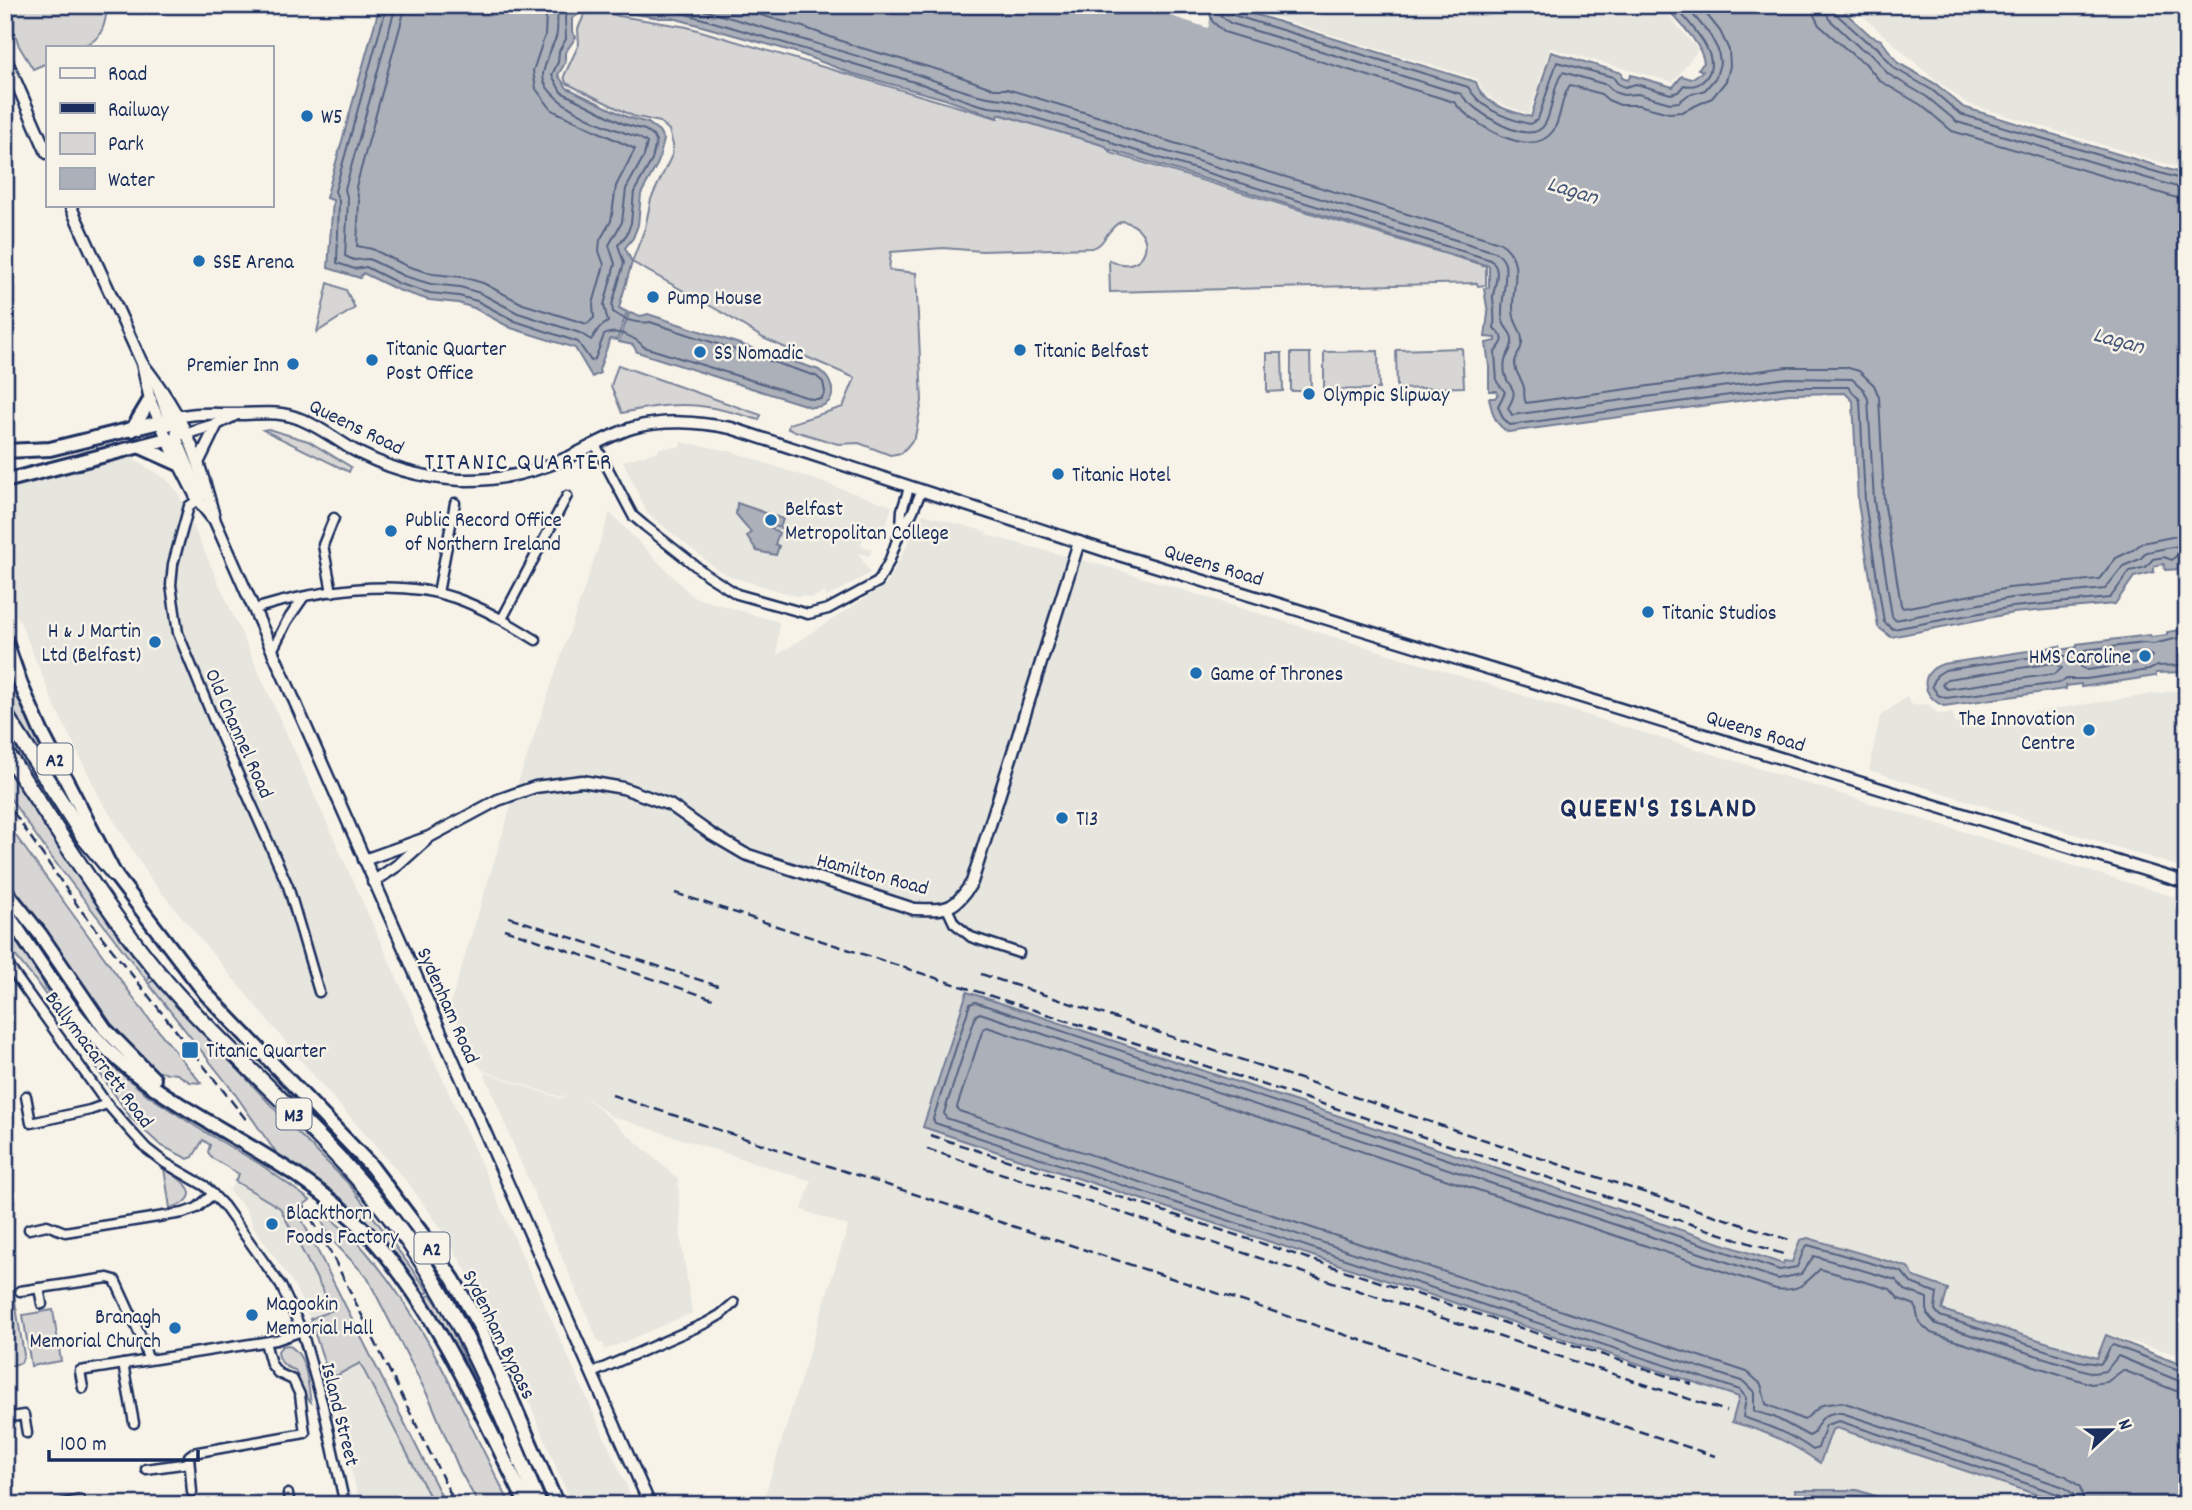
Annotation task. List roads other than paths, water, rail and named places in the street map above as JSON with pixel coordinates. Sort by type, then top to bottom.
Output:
[{"type":"highway","points":[[132,430],[150,400]]},
{"type":"highway","points":[[5,451],[50,449],[169,419]]},
{"type":"highway","points":[[5,481],[172,438]]},
{"type":"highway","points":[[141,447],[179,464]]},
{"type":"highway","name":"A2","points":[[5,639],[41,731],[115,875]]},
{"type":"highway","points":[[5,714],[85,839],[115,875]]},
{"type":"highway","name":"M3","points":[[5,751],[99,893],[172,988],[226,1046],[346,1164],[416,1253],[457,1319],[539,1505]]},
{"type":"highway","name":"Sydenham Bypass","points":[[115,875],[206,994],[371,1166],[419,1229],[453,1279],[480,1328],[556,1505]]},
{"type":"highway","name":"A2","points":[[5,890],[40,934],[105,1029],[132,1059],[180,1102]]},
{"type":"highway","name":"A2","points":[[5,911],[58,991],[92,1035],[134,1072],[302,1180],[368,1235],[406,1284],[442,1342],[527,1505]]},
{"type":"street","points":[[5,57],[46,151]]},
{"type":"street","name":"Sydenham Road","points":[[70,206],[142,363],[150,400],[187,433],[199,461],[202,499]]},
{"type":"street","name":"Sydenham Road","points":[[142,363],[155,380],[157,392],[169,419],[179,464],[215,521],[650,1505]]},
{"type":"street","name":"Queens Road","points":[[169,419],[203,412],[235,414],[266,411],[285,414],[317,427],[392,467],[421,476],[462,480],[503,477],[551,465],[632,428],[652,424],[679,422],[731,428],[1079,542],[2187,883]]},
{"type":"street","name":"Queens Road","points":[[172,438],[217,424],[235,414]]},
{"type":"street","points":[[169,419],[172,438],[202,499]]},
{"type":"street","points":[[199,461],[217,424]]},
{"type":"street","points":[[595,444],[633,516],[707,575],[737,594],[808,614],[818,613],[877,582],[889,562],[920,492]]},
{"type":"street","points":[[901,530],[902,510],[909,488]]},
{"type":"street","points":[[502,619],[568,496]]},
{"type":"street","name":"Old Channel Road","points":[[202,499],[189,506],[173,564],[171,584],[178,633],[288,886],[319,992]]},
{"type":"street","points":[[438,593],[455,503]]},
{"type":"street","points":[[332,592],[323,545],[334,518]]},
{"type":"street","name":"Hamilton Road","points":[[364,860],[429,838],[498,800],[535,787],[582,781],[623,788],[670,805],[745,854],[914,909],[947,908],[960,901],[972,882],[1079,542]]},
{"type":"street","points":[[254,609],[332,592],[386,588],[438,593],[456,598],[502,619],[536,640]]},
{"type":"street","points":[[272,651],[287,621],[303,598]]},
{"type":"street","name":"Hamilton Road","points":[[373,882],[429,838]]},
{"type":"street","points":[[947,908],[954,923],[971,937],[1019,953]]},
{"type":"street","name":"Ballymacarrett Road","points":[[5,961],[107,1104],[147,1149],[165,1163],[205,1186],[224,1206],[281,1286],[302,1332]]},
{"type":"street","points":[[26,1096],[30,1123],[107,1104]]},
{"type":"street","points":[[29,1229],[47,1225],[65,1232],[183,1213],[197,1208],[213,1194]]},
{"type":"street","points":[[20,1290],[108,1278],[115,1280],[142,1339],[148,1359]]},
{"type":"street","points":[[40,1288],[42,1304]]},
{"type":"street","points":[[592,1373],[706,1323],[734,1303]]},
{"type":"street","points":[[83,1388],[80,1371],[265,1342],[302,1332]]},
{"type":"street","name":"Island Street","points":[[302,1332],[325,1415],[345,1505]]},
{"type":"street","points":[[192,1492],[189,1456],[198,1451],[305,1433],[300,1395],[292,1380],[278,1373],[271,1364],[265,1342]]},
{"type":"street","points":[[124,1364],[134,1423]]},
{"type":"street","points":[[5,1418],[24,1415],[27,1433]]},
{"type":"street","points":[[146,1469],[189,1463]]},
{"type":"street","points":[[288,1494],[290,1505]]},
{"type":"street","points":[[58,1505],[80,1500]]},
{"type":"water","name":"Lagan","points":[[380,5],[1224,5],[1476,82],[1479,90],[1491,102],[1531,117],[1551,52],[1622,73],[1622,78],[1628,80],[1631,75],[1673,87],[1682,76],[1691,79],[1703,71],[1698,69],[1704,63],[1698,47],[1664,5],[1837,5],[1871,36],[1881,40],[1898,63],[1936,84],[1963,107],[2187,175],[2187,560],[2180,561],[2181,569],[2165,570],[2164,564],[2154,566],[2154,572],[2134,577],[2115,604],[2013,613],[1891,637],[1878,627],[1858,503],[1853,401],[1845,393],[1789,394],[1509,432],[1497,422],[1489,398],[1495,398],[1498,394],[1497,391],[1489,391],[1486,343],[1496,341],[1496,338],[1485,337],[1488,313],[1484,289],[1489,287],[1489,266],[1107,149],[1106,146],[999,114],[998,118],[945,99],[851,73],[795,52],[673,18],[621,12],[601,6],[589,6],[572,19],[572,32],[576,37],[565,53],[565,63],[558,75],[567,88],[627,117],[648,123],[659,131],[664,140],[658,163],[641,194],[638,225],[625,248],[632,262],[619,308],[627,312],[617,340],[610,339],[600,373],[592,377],[575,348],[511,328],[474,308],[458,303],[429,300],[398,290],[363,273],[360,278],[328,268],[333,200],[326,198]]},
{"type":"water","points":[[629,313],[641,316],[648,314],[819,370],[832,388],[831,399],[820,406],[811,407],[637,352],[633,345],[619,342]]},
{"type":"water","points":[[737,503],[783,519],[780,528],[770,527],[779,533],[775,544],[779,546],[776,555],[757,551],[747,536],[751,532],[736,514]]},
{"type":"water","points":[[2187,629],[2187,672],[2156,673],[2156,676],[2081,687],[2081,684],[2066,686],[2066,689],[1944,706],[1936,702],[1927,690],[1926,678],[1929,673],[1943,664],[2060,646],[2061,650],[2077,647],[2077,644],[2167,635],[2167,632]]},
{"type":"water","points":[[967,992],[1783,1264],[1784,1261],[1792,1262],[1800,1240],[1808,1238],[1908,1267],[1914,1277],[1948,1289],[1942,1310],[2097,1358],[2106,1335],[2187,1367],[2187,1505],[2068,1505],[1837,1428],[1832,1430],[1820,1463],[1778,1438],[1732,1422],[1739,1397],[923,1127]]},
{"type":"water","points":[[1795,1490],[1857,1490],[1903,1505],[1797,1505]]},
{"type":"railway","points":[[5,800],[80,909],[248,1122]]},
{"type":"railway","points":[[675,893],[1786,1255]]},
{"type":"railway","points":[[509,917],[721,987]]},
{"type":"railway","points":[[504,929],[716,1000]]},
{"type":"railway","points":[[981,974],[1792,1241]]},
{"type":"railway","points":[[612,1095],[1715,1456]]},
{"type":"railway","points":[[930,1135],[1692,1384]]},
{"type":"railway","points":[[927,1149],[1726,1411]]},
{"type":"railway","points":[[304,1206],[331,1253],[456,1505]]},
{"type":"place","name":"W5","points":[[307,116]]},
{"type":"place","name":"SSE Arena","points":[[199,261]]},
{"type":"place","name":"Pump House","points":[[653,297]]},
{"type":"place","name":"Titanic Belfast","points":[[1020,350]]},
{"type":"place","name":"SS Nomadic","points":[[700,352]]},
{"type":"place","name":"Titanic Quarter Post Office","points":[[372,360]]},
{"type":"place","name":"Premier Inn","points":[[293,364]]},
{"type":"place","name":"Olympic Slipway","points":[[1309,394]]},
{"type":"place","name":"Titanic Hotel","points":[[1058,474]]},
{"type":"place","name":"Belfast Metropolitan College","points":[[771,520]]},
{"type":"place","name":"Public Record Office of Northern Ireland","points":[[391,531]]},
{"type":"place","name":"Titanic Studios","points":[[1648,612]]},
{"type":"place","name":"H & J Martin Ltd (Belfast)","points":[[155,642]]},
{"type":"place","name":"HMS Caroline","points":[[2145,656]]},
{"type":"place","name":"Game of Thrones","points":[[1196,673]]},
{"type":"place","name":"The Innovation Centre","points":[[2089,730]]},
{"type":"place","name":"T13","points":[[1062,818]]},
{"type":"place","name":"Titanic Quarter","points":[[190,1050]]},
{"type":"place","name":"Blackthorn Foods Factory","points":[[272,1224]]},
{"type":"place","name":"Magookin Memorial Hall","points":[[252,1315]]},
{"type":"place","name":"Branagh Memorial Church","points":[[175,1328]]},
{"type":"district","name":"TITANIC QUARTER","points":[[519,461]]},
{"type":"district","name":"QUEEN'S ISLAND","points":[[1659,806]]}]
